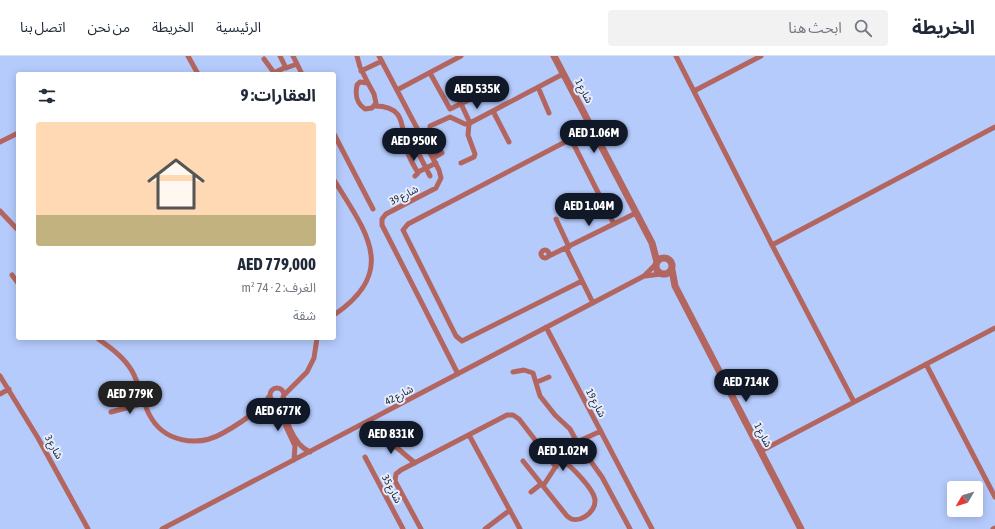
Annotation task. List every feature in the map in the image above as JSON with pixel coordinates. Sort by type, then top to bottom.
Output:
[{"type":"street","points":[[188,56],[197,72]]},
{"type":"street","points":[[280,56],[286,67]]},
{"type":"street","points":[[293,56],[301,72]]},
{"type":"street","points":[[357,56],[362,71],[374,94],[376,100],[374,106]]},
{"type":"street","points":[[397,90],[461,56]]},
{"type":"street","name":"شارع 1","points":[[554,56],[636,213],[652,242],[665,258]]},
{"type":"street","points":[[676,56],[854,402]]},
{"type":"street","points":[[694,91],[761,56]]},
{"type":"street","points":[[380,58],[362,71],[357,85],[356,95],[360,105],[367,109],[374,106],[387,106],[396,112],[402,124],[408,153],[416,174],[436,163]]},
{"type":"street","name":"شارع 39","points":[[380,58],[441,174],[438,186],[386,214],[382,219],[382,225],[458,374]]},
{"type":"street","points":[[264,59],[274,72]]},
{"type":"street","points":[[278,72],[286,67],[297,64]]},
{"type":"street","points":[[430,73],[449,108],[451,109],[477,96]]},
{"type":"street","points":[[433,158],[442,152],[430,130],[430,126],[450,117],[469,123],[563,74]]},
{"type":"street","points":[[357,85],[362,82],[368,83]]},
{"type":"street","points":[[538,87],[549,113]]},
{"type":"street","points":[[456,93],[469,123],[468,135],[475,156],[461,163]]},
{"type":"street","points":[[493,111],[509,142]]},
{"type":"street","points":[[772,245],[995,127]]},
{"type":"street","points":[[0,142],[16,133]]},
{"type":"street","points":[[336,138],[373,209]]},
{"type":"street","points":[[412,141],[430,176]]},
{"type":"street","points":[[582,282],[462,341],[456,336],[403,230],[408,224],[567,141],[574,145],[614,224]]},
{"type":"street","points":[[336,183],[366,233],[371,260],[369,274],[362,290],[351,303],[336,314]]},
{"type":"street","points":[[0,211],[16,228]]},
{"type":"street","points":[[549,256],[636,213]]},
{"type":"street","points":[[556,219],[582,282],[593,303]]},
{"type":"street","name":"شارع 1","points":[[652,242],[657,263]]},
{"type":"street","points":[[661,258],[665,258],[671,261],[672,270],[669,273],[662,274],[657,269],[657,263],[661,258]]},
{"type":"street","name":"شارع 42","points":[[162,529],[644,276],[657,263]]},
{"type":"street","name":"شارع 1","points":[[672,270],[675,286],[801,529]]},
{"type":"street","name":"شارع 1","points":[[662,274],[675,286]]},
{"type":"street","name":"شارع 42","points":[[644,276],[662,274]]},
{"type":"street","points":[[12,275],[16,280]]},
{"type":"street","name":"شارع 19","points":[[546,327],[652,529]]},
{"type":"street","points":[[761,451],[995,328]]},
{"type":"street","points":[[99,340],[126,362],[137,381],[149,414],[160,429],[177,439],[192,441],[218,436],[239,423],[264,403],[272,399],[278,401],[302,378],[311,365],[317,340]]},
{"type":"street","points":[[926,364],[995,497]]},
{"type":"street","points":[[513,372],[519,370],[530,370],[537,382],[540,396],[555,415],[570,429],[577,442],[602,476],[630,529]]},
{"type":"street","name":"شارع 3","points":[[0,376],[38,438],[88,529]]},
{"type":"street","points":[[537,382],[550,377]]},
{"type":"street","points":[[291,387],[273,389],[272,399],[295,446],[294,460]]},
{"type":"street","points":[[0,394],[9,389]]},
{"type":"street","points":[[281,389],[284,396],[284,412],[298,444],[310,452]]},
{"type":"street","points":[[111,412],[145,403]]},
{"type":"street","points":[[421,529],[397,484],[395,478],[398,472],[507,415],[513,415],[519,419],[556,467]]},
{"type":"street","points":[[549,458],[563,453],[577,442],[601,431]]},
{"type":"street","points":[[469,435],[520,529]]},
{"type":"street","points":[[400,440],[396,447],[415,463]]},
{"type":"street","points":[[531,492],[542,485],[562,460],[563,453]]},
{"type":"street","name":"شارع 35","points":[[365,457],[403,529]]},
{"type":"street","points":[[523,460],[570,518],[580,520],[592,510],[595,500],[593,494],[572,468],[562,460]]},
{"type":"street","points":[[485,529],[510,510]]}]
